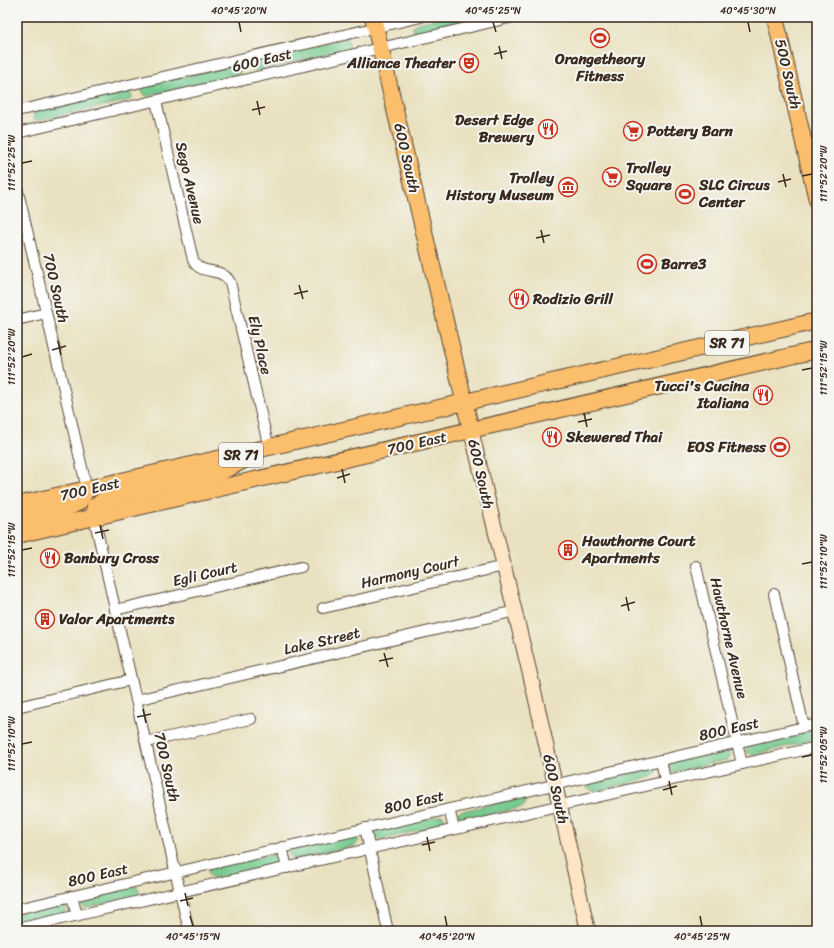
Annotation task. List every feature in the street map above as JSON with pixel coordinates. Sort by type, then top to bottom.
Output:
[{"type":"main road","name":"500 South","points":[[775,17],[811,144],[817,200]]},
{"type":"main road","name":"600 South","points":[[375,22],[471,430]]},
{"type":"main road","name":"700 East","points":[[17,505],[817,321]]},
{"type":"main road","name":"700 East","points":[[17,535],[817,350]]},
{"type":"main road","points":[[94,517],[95,506],[108,498],[221,472],[269,448]]},
{"type":"main road","points":[[17,520],[67,508],[79,502],[87,489]]},
{"type":"street","name":"600 East","points":[[17,111],[375,22],[421,17]]},
{"type":"street","name":"600 East","points":[[17,133],[513,17]]},
{"type":"street","name":"Sego Avenue","points":[[156,101],[193,260],[201,269]]},
{"type":"street","name":"700 South","points":[[17,187],[87,489]]},
{"type":"street","name":"Ely Place","points":[[201,269],[221,272],[230,282],[269,448]]},
{"type":"street","points":[[17,320],[46,313]]},
{"type":"street","name":"600 South","points":[[471,430],[515,611],[588,931]]},
{"type":"street","name":"700 South","points":[[94,517],[189,931]]},
{"type":"street","name":"Harmony Court","points":[[323,608],[504,566]]},
{"type":"street","name":"Hawthorne Avenue","points":[[696,566],[742,764]]},
{"type":"street","name":"Egli Court","points":[[115,610],[301,567]]},
{"type":"street","points":[[774,594],[804,727]]},
{"type":"street","name":"Lake Street","points":[[136,700],[515,611]]},
{"type":"street","points":[[17,707],[132,680]]},
{"type":"street","points":[[146,742],[250,719]]},
{"type":"street","name":"800 East","points":[[17,909],[817,724]]},
{"type":"street","points":[[17,929],[666,780],[817,747]]},
{"type":"street","points":[[661,760],[666,780]]},
{"type":"street","points":[[449,809],[454,829]]},
{"type":"street","points":[[365,828],[388,931]]},
{"type":"street","points":[[282,848],[287,868]]},
{"type":"street","points":[[72,896],[76,916]]},
{"type":"green space","points":[[443,17],[494,17],[420,34],[415,33],[413,30],[413,26],[417,23]]},
{"type":"green space","points":[[347,38],[350,46],[348,49],[256,71],[253,69],[251,60]]},
{"type":"green space","points":[[238,64],[241,71],[239,74],[147,96],[143,94],[142,86]]},
{"type":"green space","points":[[129,89],[132,97],[130,100],[37,121],[34,120],[33,111]]},
{"type":"green space","points":[[812,730],[817,735],[813,740],[752,755],[746,750],[747,745]]},
{"type":"green space","points":[[727,749],[731,753],[730,758],[727,760],[674,772],[671,772],[668,767],[670,762]]},
{"type":"green space","points":[[654,767],[657,772],[653,777],[596,791],[591,791],[588,787],[589,781]]},
{"type":"green space","points":[[523,797],[526,801],[523,807],[461,821],[457,817],[458,812]]},
{"type":"green space","points":[[443,815],[446,822],[443,825],[380,840],[374,836],[375,831]]},
{"type":"green space","points":[[354,835],[359,840],[355,846],[293,860],[288,853],[290,850]]},
{"type":"green space","points":[[273,854],[277,856],[278,860],[273,865],[217,878],[211,877],[208,873],[210,868]]},
{"type":"green space","points":[[137,886],[140,892],[136,897],[85,908],[80,904],[81,898]]},
{"type":"green space","points":[[62,902],[67,906],[65,913],[17,924],[17,912]]},
{"type":"place","name":"Orangetheory Fitness","points":[[600,38]]},
{"type":"place","name":"Alliance Theater","points":[[469,63]]},
{"type":"place","name":"Desert Edge Brewery","points":[[548,129]]},
{"type":"place","name":"Pottery Barn","points":[[633,131]]},
{"type":"place","name":"Trolley Square","points":[[612,177]]},
{"type":"place","name":"Trolley History Museum","points":[[568,187]]},
{"type":"place","name":"SLC Circus Center","points":[[685,194]]},
{"type":"place","name":"Barre3","points":[[647,264]]},
{"type":"place","name":"Rodizio Grill","points":[[519,299]]},
{"type":"place","name":"Tucci's Cucina Italiana","points":[[763,395]]},
{"type":"place","name":"Skewered Thai","points":[[552,437]]},
{"type":"place","name":"EOS Fitness","points":[[780,447]]},
{"type":"place","name":"Hawthorne Court Apartments","points":[[568,550]]},
{"type":"place","name":"Banbury Cross","points":[[50,558]]},
{"type":"place","name":"Valor Apartments","points":[[45,619]]}]
